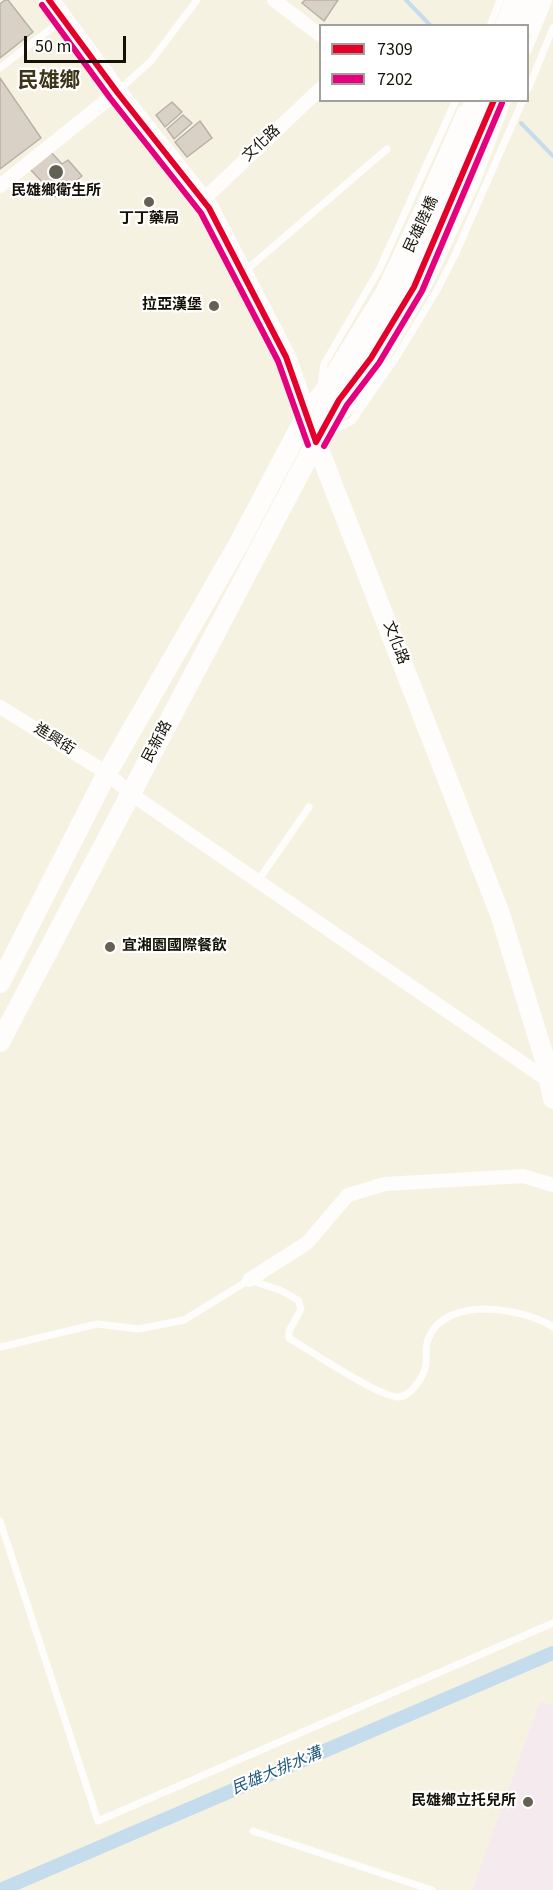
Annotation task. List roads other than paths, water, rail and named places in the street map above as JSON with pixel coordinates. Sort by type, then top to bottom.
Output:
[{"type":"main road","name":"文化路","points":[[49,0],[117,92],[209,208],[286,357],[500,914],[545,1060],[551,1090]]},
{"type":"main road","points":[[506,24],[515,0]]},
{"type":"main road","points":[[526,24],[536,0]]},
{"type":"main road","name":"民雄陸橋","points":[[366,351],[393,286],[430,210],[474,102]]},
{"type":"main road","name":"民雄陸橋","points":[[366,351],[414,287],[493,102]]},
{"type":"main road","name":"民新路","points":[[0,983],[107,773],[238,545],[307,414],[320,395],[366,351]]},
{"type":"main road","name":"民新路","points":[[0,1042],[366,351]]},
{"type":"street","points":[[274,0],[319,34]]},
{"type":"street","name":"文化路","points":[[202,200],[319,91]]},
{"type":"street","points":[[0,186],[117,92]]},
{"type":"street","name":"進興街","points":[[0,707],[107,773],[131,794],[258,881],[551,1090]]},
{"type":"street","points":[[249,1280],[307,1243],[348,1195],[385,1184],[523,1176],[553,1185]]},
{"type":"lane","points":[[117,92],[151,61],[197,0]]},
{"type":"lane","points":[[491,24],[500,0]]},
{"type":"lane","points":[[498,24],[508,0]]},
{"type":"lane","points":[[529,49],[549,0]]},
{"type":"lane","points":[[0,68],[63,19]]},
{"type":"lane","points":[[529,87],[553,28]]},
{"type":"lane","points":[[320,395],[324,364],[379,270],[455,102]]},
{"type":"lane","name":"民雄陸橋","points":[[366,351],[380,289],[464,102]]},
{"type":"lane","name":"民雄陸橋","points":[[366,351],[429,285],[476,184],[507,102]]},
{"type":"lane","points":[[319,439],[352,421],[397,357],[426,309],[455,255],[521,102]]},
{"type":"lane","points":[[243,273],[387,149]]},
{"type":"lane","points":[[258,881],[309,807]]},
{"type":"lane","points":[[0,1347],[98,1324],[139,1329],[184,1320],[249,1280],[280,1290],[298,1300],[301,1309],[289,1331],[289,1338],[381,1393],[399,1398],[411,1392],[425,1370],[428,1338],[442,1319],[470,1310],[500,1309],[530,1317],[553,1327]]},
{"type":"lane","points":[[0,1521],[98,1821],[553,1623]]},
{"type":"lane","points":[[253,1830],[432,1890]]},
{"type":"waterway","points":[[406,0],[429,24]]},
{"type":"waterway","points":[[521,123],[553,156]]},
{"type":"waterway","name":"民雄大排水溝","points":[[0,1890],[553,1653]]},
{"type":"place","name":"民雄鄉衛生所","points":[[56,172]]},
{"type":"place","name":"丁丁藥局","points":[[149,202]]},
{"type":"place","name":"拉亞漢堡","points":[[214,306]]},
{"type":"place","name":"宜湘園國際餐飲","points":[[110,947]]},
{"type":"place","name":"民雄鄉立托兒所","points":[[528,1802]]},
{"type":"district","name":"民雄鄉","points":[[49,82]]}]
